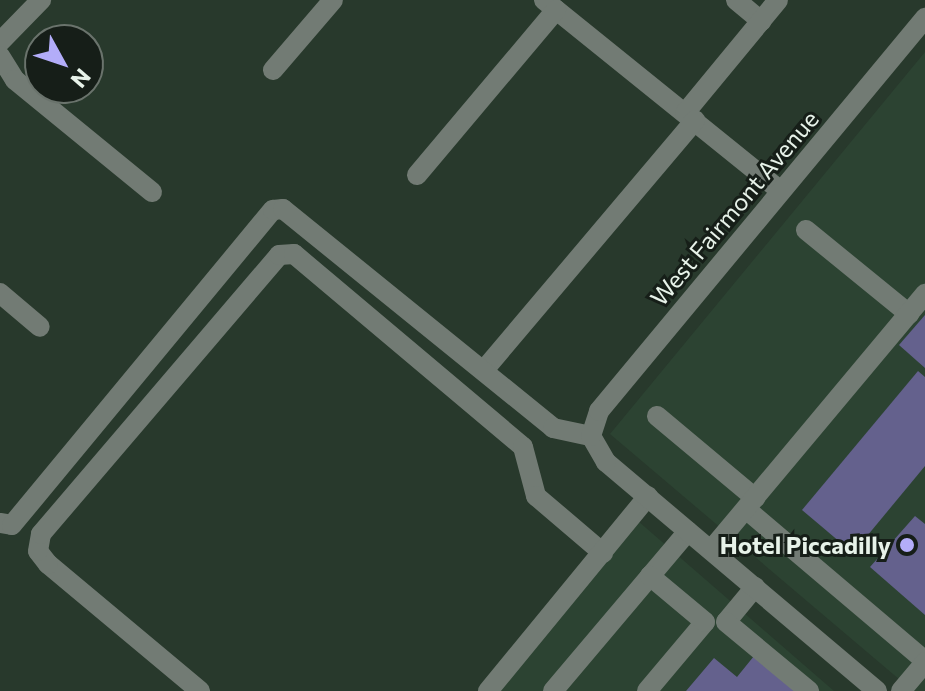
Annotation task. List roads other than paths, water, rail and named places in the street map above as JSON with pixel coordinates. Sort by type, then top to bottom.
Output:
[{"type":"street","points":[[273,70],[333,0]]},
{"type":"street","points":[[736,0],[761,21]]},
{"type":"street","points":[[484,370],[690,117],[778,0]]},
{"type":"street","points":[[0,42],[28,4]]},
{"type":"street","points":[[417,175],[550,5],[781,191]]},
{"type":"street","name":"West Fairmont Avenue","points":[[591,436],[599,411],[925,18]]},
{"type":"street","points":[[0,56],[15,80],[152,192]]},
{"type":"street","points":[[0,523],[12,525],[273,210],[294,210],[553,428],[591,436],[606,462],[877,691]]},
{"type":"street","points":[[806,230],[909,314]]},
{"type":"street","points":[[200,691],[48,564],[40,542],[279,255],[294,254],[523,447],[536,496],[603,553]]},
{"type":"street","points":[[0,293],[40,327]]},
{"type":"street","points":[[711,550],[925,294]]},
{"type":"street","points":[[657,416],[925,662],[901,691]]},
{"type":"street","points":[[488,691],[648,496]]},
{"type":"street","points":[[553,691],[688,531]]},
{"type":"street","points":[[650,576],[809,691]]},
{"type":"street","points":[[647,691],[715,622],[755,587]]},
{"type":"place","name":"Hotel Piccadilly","points":[[907,545]]}]
